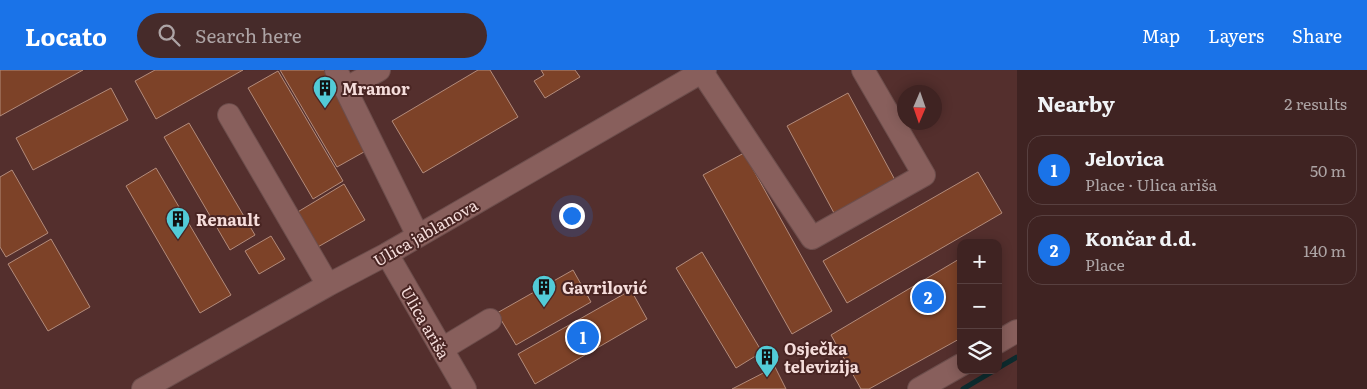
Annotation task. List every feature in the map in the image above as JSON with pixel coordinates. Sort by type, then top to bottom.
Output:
[{"type":"street","points":[[379,70],[340,80],[418,236]]},
{"type":"street","points":[[704,71],[812,238],[924,175],[864,70]]},
{"type":"street","name":"Ulica jablanova","points":[[143,389],[387,254],[704,71]]},
{"type":"street","points":[[229,116],[328,285]]},
{"type":"street","name":"Ulica ariša","points":[[387,254],[465,389]]},
{"type":"street","points":[[442,349],[490,320]]},
{"type":"street","points":[[1002,340],[1017,331]]},
{"type":"street","points":[[919,389],[957,366]]},
{"type":"building","points":[[0,70],[83,70],[0,116]]},
{"type":"building","points":[[155,70],[243,70],[156,119],[135,81]]},
{"type":"building","name":"Mramor","points":[[280,70],[325,70],[371,148],[337,167]]},
{"type":"building","points":[[478,70],[490,70],[518,117],[423,173],[392,121]]},
{"type":"building","points":[[541,70],[575,70],[580,77],[545,98],[534,81],[544,75]]},
{"type":"building","points":[[278,71],[343,181],[313,199],[248,88]]},
{"type":"building","points":[[111,88],[128,120],[33,170],[16,138]]},
{"type":"building","points":[[848,93],[895,180],[834,213],[787,126]]},
{"type":"building","points":[[189,123],[255,235],[230,250],[164,137]]},
{"type":"building","points":[[744,153],[832,311],[792,334],[703,175]]},
{"type":"building","name":"Renault","points":[[156,168],[231,295],[200,313],[126,186]]},
{"type":"building","points":[[12,170],[48,233],[6,257],[0,247],[0,177]]},
{"type":"building","points":[[978,172],[1002,213],[847,303],[823,261]]},
{"type":"building","points":[[344,184],[365,220],[316,248],[296,213]]},
{"type":"building","points":[[271,236],[285,259],[259,274],[245,251]]},
{"type":"building","points":[[51,239],[90,307],[48,331],[8,264]]},
{"type":"building","points":[[702,252],[762,352],[736,368],[676,268]]},
{"type":"building","points":[[957,260],[957,340],[869,389],[861,389],[831,335]]},
{"type":"building","name":"Gavrilović","points":[[573,270],[591,302],[516,345],[497,313]]},
{"type":"building","points":[[631,290],[647,319],[535,384],[518,354]]},
{"type":"building","name":"Osječka televizija","points":[[775,367],[786,389],[732,389]]},
{"type":"waterway","points":[[1002,366],[1017,357]]},
{"type":"waterway","points":[[963,389],[988,374]]},
{"type":"place","name":"Mramor","points":[[325,109]]},
{"type":"place","name":"Renault","points":[[178,240]]},
{"type":"place","name":"Končar d.d.","points":[[928,297]]},
{"type":"place","name":"Gavrilović","points":[[544,308]]},
{"type":"place","name":"Jelovica","points":[[583,337]]},
{"type":"place","name":"Osječka televizija","points":[[767,378]]}]
